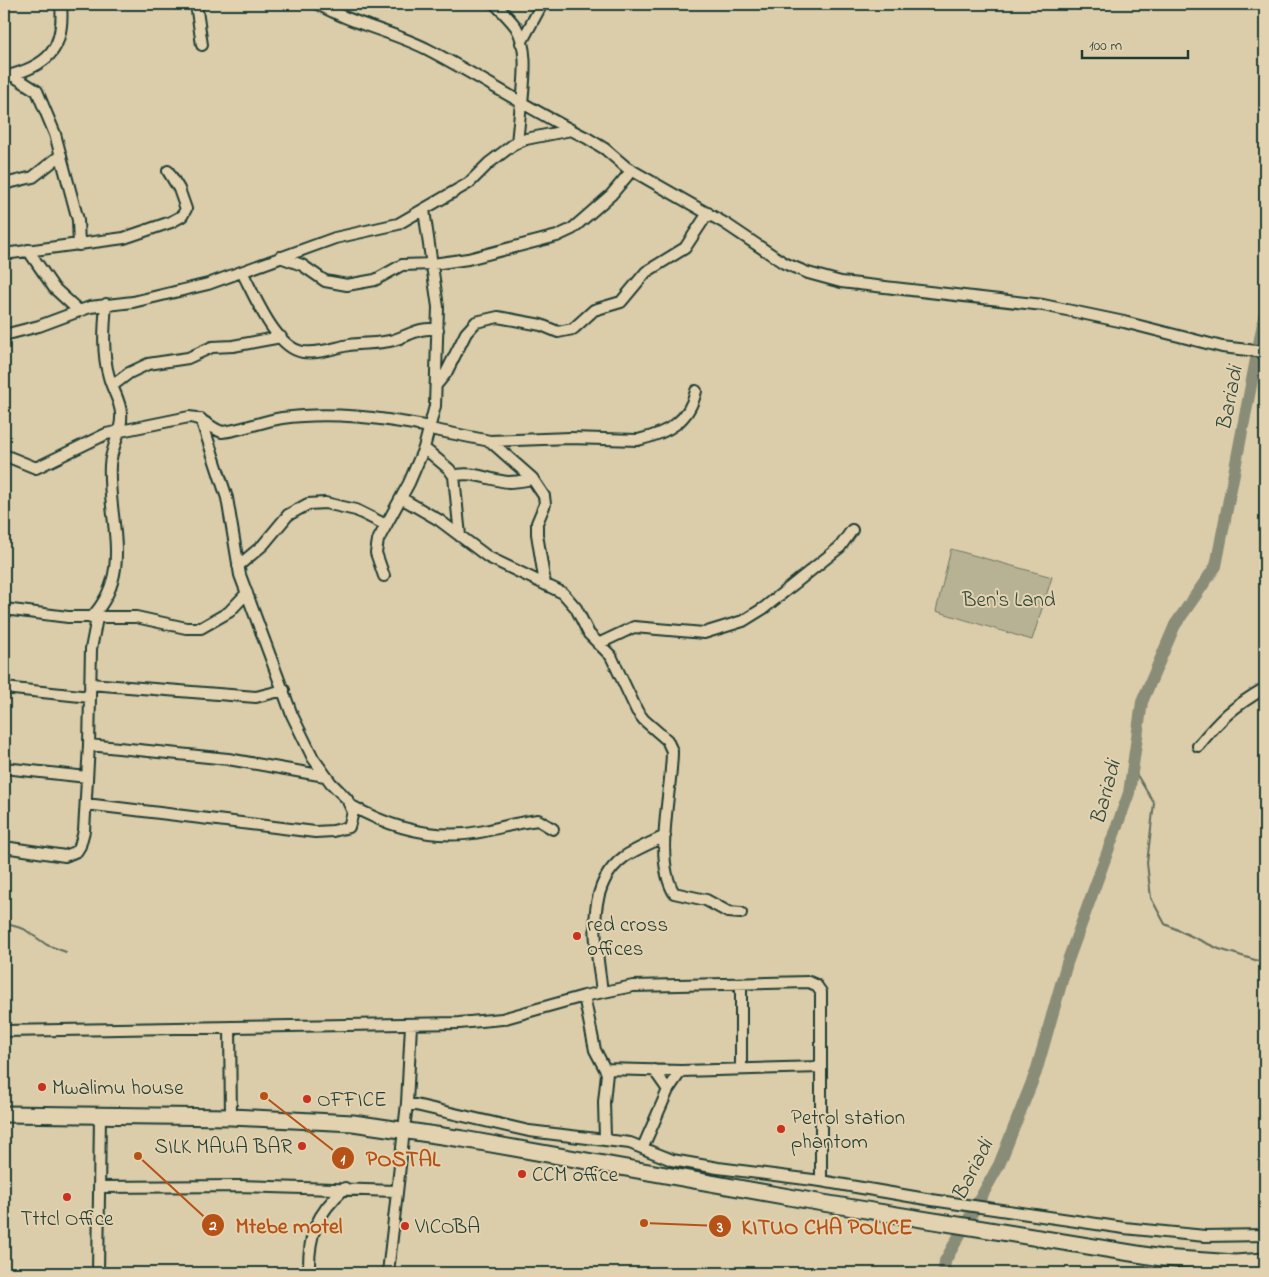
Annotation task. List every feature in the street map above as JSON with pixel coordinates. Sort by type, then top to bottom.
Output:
[{"type":"highway","points":[[4,1114],[299,1118],[404,1130],[654,1174],[1162,1258],[1235,1263],[1265,1261]]},
{"type":"street","points":[[8,76],[43,61],[55,51],[61,36],[61,4]]},
{"type":"street","points":[[196,4],[202,45]]},
{"type":"street","points":[[318,4],[341,17],[410,41],[605,149],[632,170],[708,213],[784,263],[808,273],[841,282],[1043,305],[1124,322],[1222,347],[1265,352]]},
{"type":"street","points":[[495,4],[516,28],[521,42],[524,68],[517,143]]},
{"type":"street","points":[[521,42],[542,4]]},
{"type":"street","points":[[8,76],[37,91],[61,156],[78,220],[79,246]]},
{"type":"street","points":[[4,335],[39,326],[78,310],[106,304],[148,299],[208,284],[335,238],[398,224],[469,183],[489,163],[517,143],[571,130]]},
{"type":"street","points":[[4,184],[33,177],[61,156]]},
{"type":"street","points":[[279,257],[294,260],[325,282],[337,285],[374,280],[402,265],[433,264],[468,259],[557,236],[572,229],[632,170]]},
{"type":"street","points":[[4,254],[79,246],[124,238],[182,216],[186,209],[168,171]]},
{"type":"street","points":[[384,576],[376,553],[378,540],[401,498],[424,448],[435,406],[438,330],[433,264],[424,210]]},
{"type":"street","points":[[437,384],[446,373],[466,333],[476,322],[498,317],[541,325],[558,332],[573,329],[594,310],[621,302],[646,272],[685,248],[708,213]]},
{"type":"street","points":[[28,250],[54,288],[78,310]]},
{"type":"street","points":[[242,272],[263,313],[280,336],[295,350],[316,352],[393,340],[421,329],[438,330]]},
{"type":"street","points":[[4,848],[59,856],[71,855],[77,851],[82,840],[86,804],[91,649],[94,618],[106,598],[116,572],[118,553],[111,494],[110,462],[120,431],[121,410],[112,386],[106,359],[104,324],[106,304]]},
{"type":"street","points":[[112,386],[129,372],[154,362],[182,359],[212,348],[233,346],[280,336]]},
{"type":"street","points":[[4,455],[36,468],[91,440],[120,431],[189,417],[201,419],[214,429],[222,432],[283,418],[325,415],[369,418],[430,428],[490,441],[570,438],[638,440],[649,438],[683,419],[689,412],[696,391]]},
{"type":"street","points":[[201,419],[227,498],[238,566],[247,593],[304,741],[326,776],[352,806],[391,826],[424,832],[463,834],[538,820],[553,829]]},
{"type":"street","points":[[490,441],[533,479],[544,496],[545,504],[537,529],[546,584]]},
{"type":"street","points":[[424,448],[449,469],[454,476],[460,536]]},
{"type":"street","points":[[454,476],[469,474],[510,482],[533,479]]},
{"type":"street","points":[[401,498],[439,520],[488,556],[524,576],[563,593],[571,601],[589,634],[614,661],[637,711],[670,746],[672,768],[665,836],[666,875],[674,893],[706,900],[728,912],[741,913]]},
{"type":"street","points":[[238,566],[263,545],[288,515],[308,504],[325,503],[356,510],[386,524]]},
{"type":"street","points":[[598,644],[634,627],[704,633],[743,620],[764,608],[840,547],[852,530]]},
{"type":"street","points":[[4,609],[94,618],[136,617],[186,628],[201,628],[228,612],[247,593]]},
{"type":"street","points":[[90,684],[256,697],[284,690]]},
{"type":"street","points":[[4,688],[90,697]]},
{"type":"street","points":[[1198,746],[1220,719],[1238,704],[1265,688]]},
{"type":"street","points":[[89,745],[228,759],[326,776]]},
{"type":"street","points":[[4,768],[87,777]]},
{"type":"street","points":[[86,804],[315,832],[349,827],[354,815],[352,806]]},
{"type":"street","points":[[602,992],[595,929],[597,906],[602,884],[607,874],[624,857],[665,836]]},
{"type":"street","points":[[4,1030],[411,1025],[502,1019],[584,996],[633,986],[809,982],[816,985],[820,992],[821,1181]]},
{"type":"street","points":[[741,985],[741,1069]]},
{"type":"street","points":[[584,996],[595,1050],[606,1069],[603,1119],[605,1138]]},
{"type":"street","points":[[388,1273],[407,1104],[411,1025]]},
{"type":"street","points":[[230,1027],[231,1117]]},
{"type":"street","points":[[606,1069],[681,1071],[821,1067]]},
{"type":"street","points":[[654,1070],[668,1090]]},
{"type":"street","points":[[643,1147],[668,1090],[681,1071]]},
{"type":"street","points":[[407,1104],[528,1130],[605,1138],[643,1147],[672,1160],[821,1181],[932,1200],[1124,1228],[1205,1236],[1265,1235]]},
{"type":"street","points":[[98,1273],[100,1115]]},
{"type":"street","points":[[99,1187],[239,1186],[396,1191]]},
{"type":"street","points":[[308,1273],[308,1254],[318,1218],[327,1204],[345,1188]]},
{"type":"green space","name":"Ben's Land","points":[[951,549],[1052,577],[1032,640],[936,611]]},
{"type":"waterway","name":"Bariadi","points":[[944,1273],[945,1261],[999,1165],[1036,1072],[1067,963],[1129,793],[1142,702],[1175,625],[1216,566],[1265,313]]},
{"type":"waterway","points":[[1132,767],[1154,803],[1147,863],[1151,898],[1165,924],[1219,949],[1265,963]]},
{"type":"waterway","points":[[4,923],[24,929],[47,945],[66,952]]},
{"type":"place","name":"red cross offices","points":[[577,936]]},
{"type":"place","name":"Mwalimu house","points":[[42,1087]]},
{"type":"place","name":"POSTAL","points":[[264,1096]]},
{"type":"place","name":"OFFICE","points":[[307,1099]]},
{"type":"place","name":"Petrol station phantom","points":[[781,1129]]},
{"type":"place","name":"SILK MAUA BAR","points":[[302,1146]]},
{"type":"place","name":"Mtebe motel","points":[[138,1156]]},
{"type":"place","name":"CCM office","points":[[522,1174]]},
{"type":"place","name":"Tttcl Office","points":[[67,1197]]},
{"type":"place","name":"KITUO CHA POLICE","points":[[644,1223]]},
{"type":"place","name":"VICOBA","points":[[405,1226]]}]
